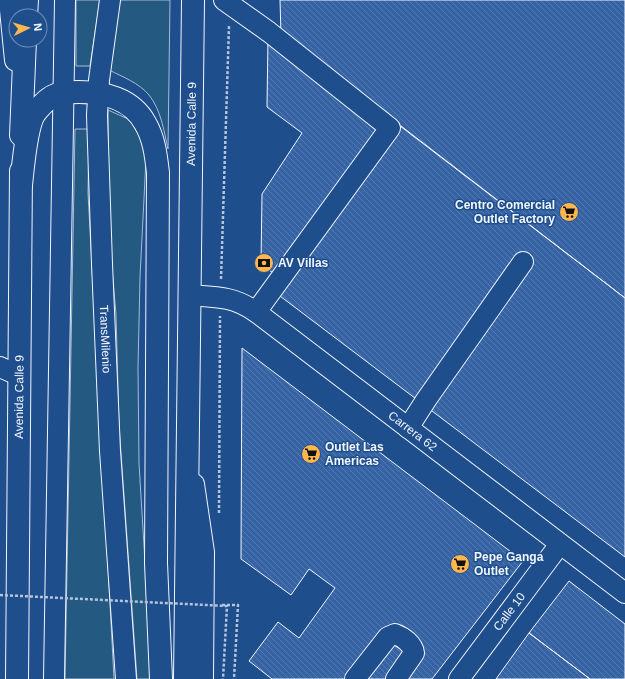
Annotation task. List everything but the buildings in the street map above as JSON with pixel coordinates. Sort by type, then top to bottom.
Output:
[{"type":"highway","name":"Avenida Calle 9","points":[[10,0],[21,115]]},
{"type":"highway","name":"Avenida Calle 9","points":[[185,679],[193,0]]},
{"type":"highway","name":"Avenida Calle 9","points":[[17,679],[21,115],[25,48]]},
{"type":"highway","points":[[21,185],[25,153],[34,115],[51,97],[63,93],[73,92],[109,95],[123,101],[136,111],[145,122],[156,153],[158,173],[156,555],[161,679]]},
{"type":"street","points":[[54,679],[64,0]]},
{"type":"street","name":"TransMilenio","points":[[110,0],[98,93],[102,264],[110,451],[126,679]]},
{"type":"street","points":[[227,2],[270,32],[390,128],[256,312]]},
{"type":"street","points":[[408,428],[523,262]]},
{"type":"street","name":"Carrera 62","points":[[189,295],[229,298],[244,304],[256,312],[625,593]]},
{"type":"street","points":[[0,367],[20,376]]},
{"type":"street","name":"Avenida Calle 9","points":[[187,441],[204,552],[203,679]]},
{"type":"street","name":"Calle 10","points":[[459,679],[560,544]]},
{"type":"street","points":[[355,679],[388,637],[395,634],[414,648],[414,652],[396,679]]},
{"type":"path","points":[[222,260],[227,2]]},
{"type":"path","points":[[219,517],[220,328]]},
{"type":"path","points":[[0,595],[227,606],[224,679]]},
{"type":"path","points":[[218,599],[218,612]]},
{"type":"path","points":[[234,679],[238,606]]},
{"type":"shaded area","points":[[76,0],[100,0],[90,66],[76,66]]},
{"type":"shaded area","points":[[120,0],[170,0],[168,149],[159,114],[149,95],[136,84],[109,70]]},
{"type":"shaded area","points":[[108,110],[128,119],[136,128],[142,139],[146,159],[140,277],[138,368],[139,463],[152,679],[137,679],[119,425],[116,314],[109,233]]},
{"type":"shaded area","points":[[75,129],[89,129],[88,193],[114,679],[65,679]]},
{"type":"place","name":"Centro Comercial Outlet Factory","points":[[569,212]]},
{"type":"place","name":"AV Villas","points":[[264,263]]},
{"type":"place","name":"Outlet Las Americas","points":[[311,454]]},
{"type":"place","name":"Pepe Ganga Outlet","points":[[460,564]]}]
